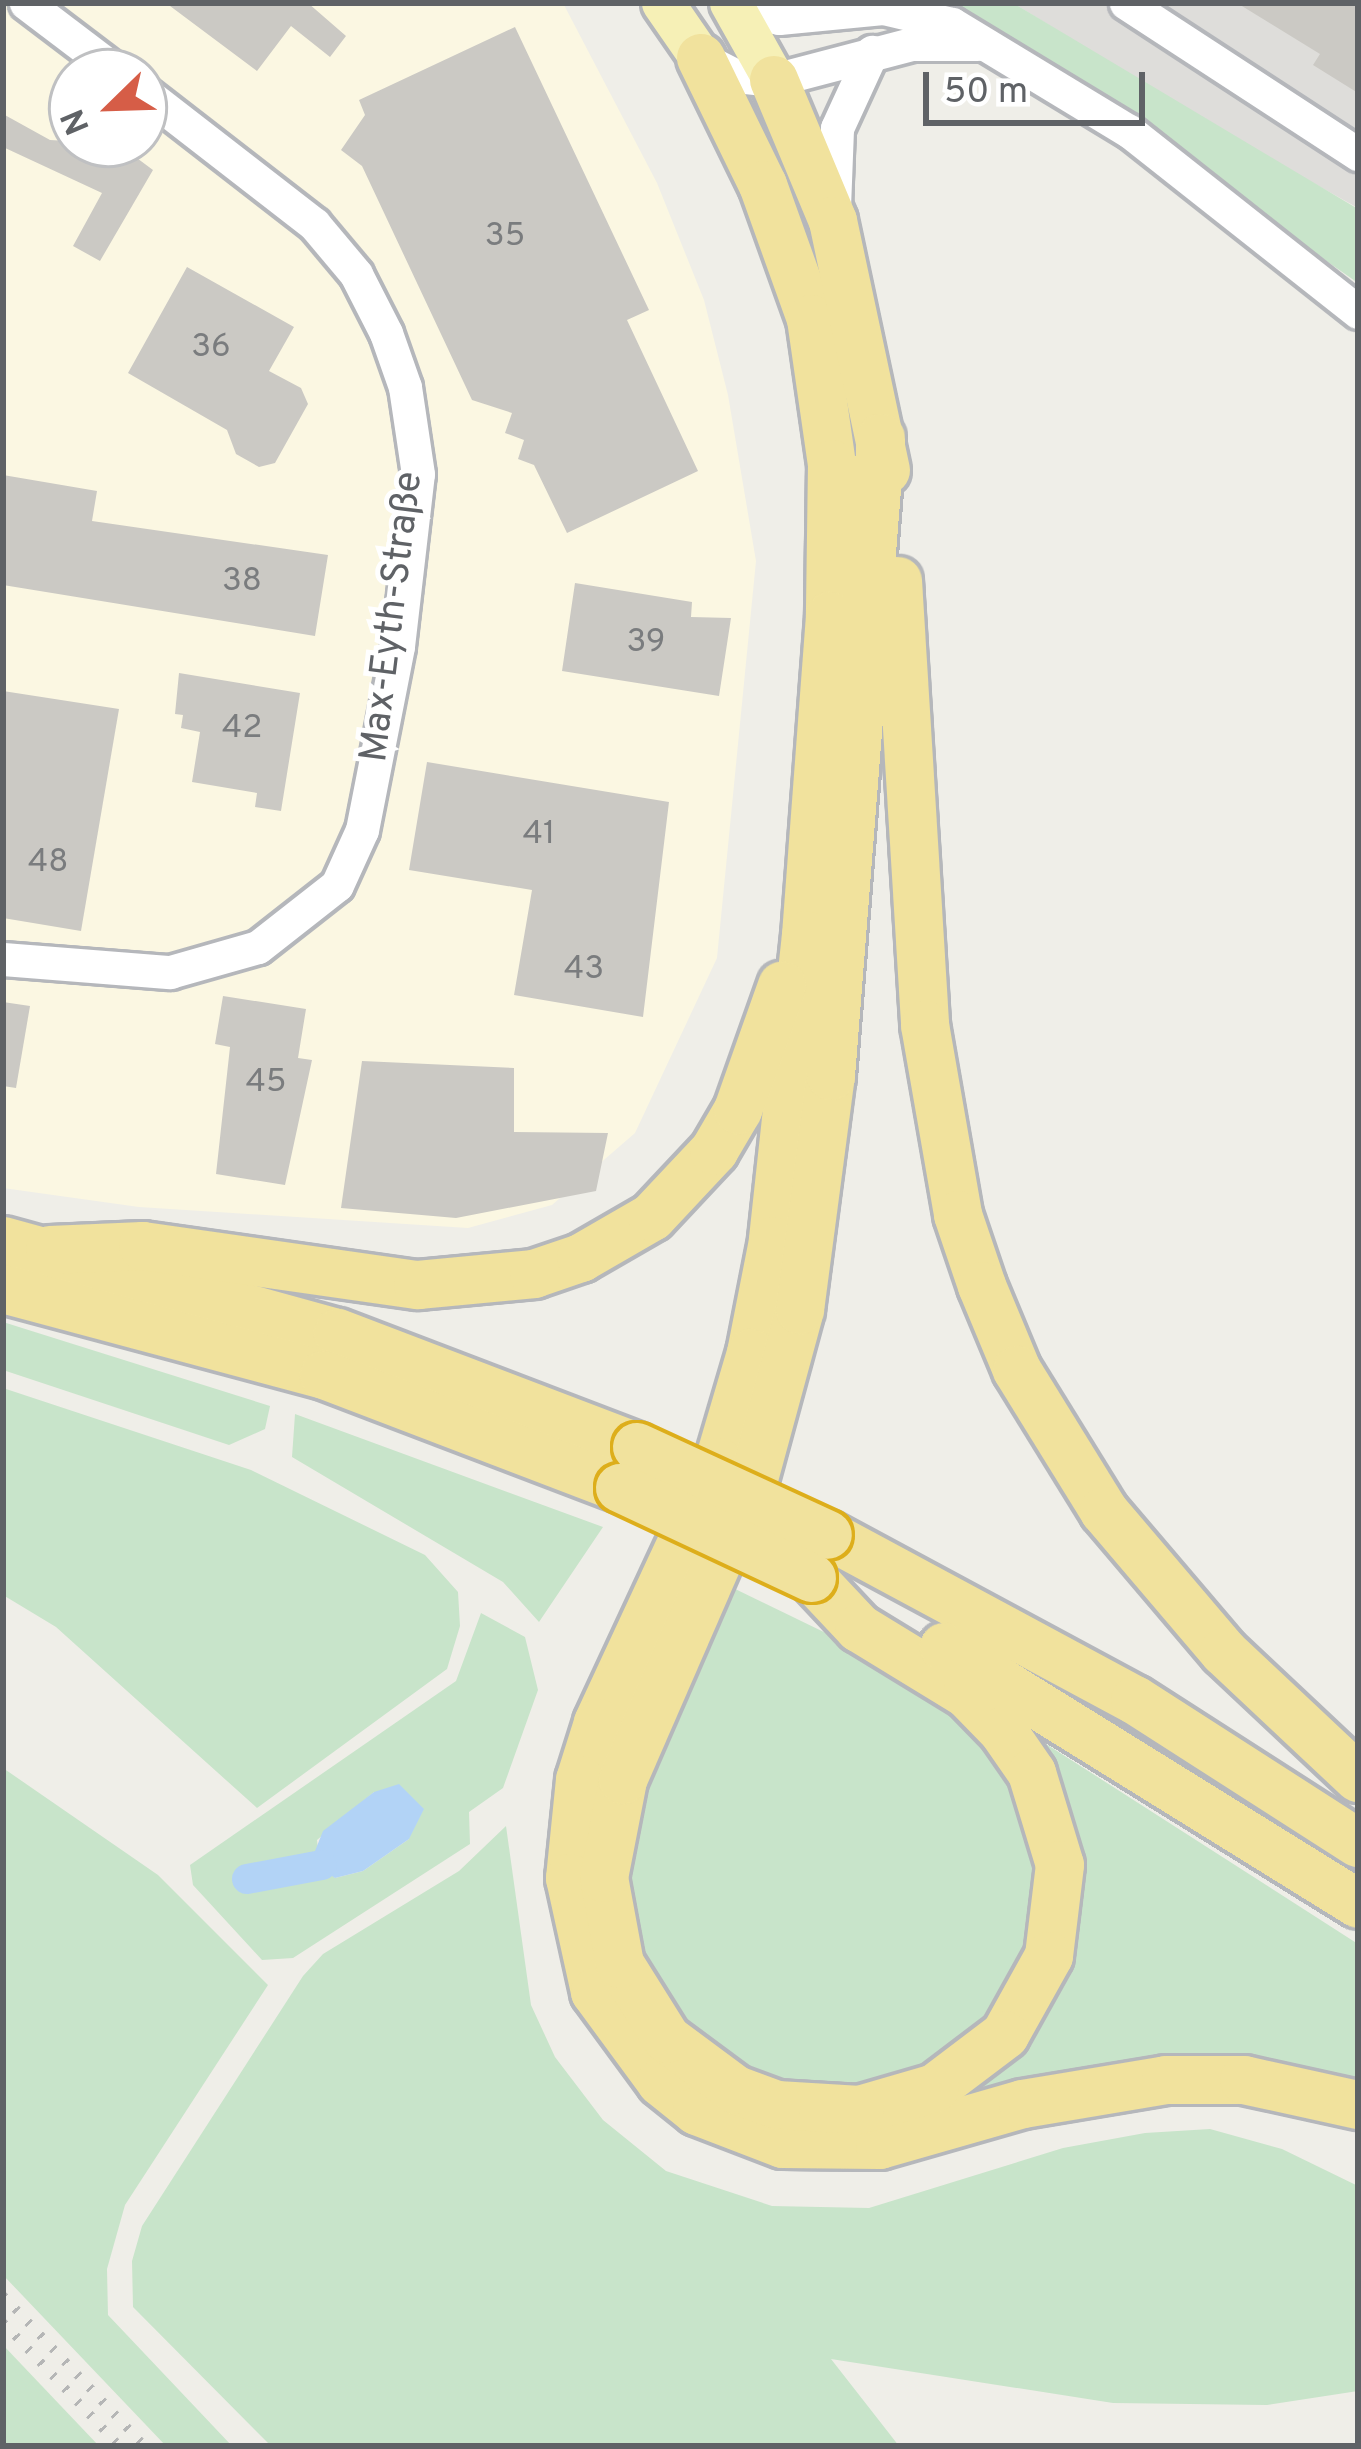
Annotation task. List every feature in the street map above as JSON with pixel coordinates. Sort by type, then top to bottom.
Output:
[{"type":"highway","points":[[701,58],[791,254],[825,386],[832,557],[806,935],[773,1241],[751,1353],[719,1462],[598,1723],[580,1780],[570,1877],[595,1992],[661,2082],[697,2111],[784,2144],[880,2144],[1042,2100],[1166,2080],[1244,2080],[1358,2105]]},
{"type":"highway","points":[[774,80],[833,221],[881,438],[900,598],[925,1025],[958,1215],[982,1286],[1018,1370],[1104,1510],[1224,1652],[1358,1778]]},
{"type":"highway","points":[[820,1557],[859,1628],[967,1694],[1003,1731],[1032,1773],[1060,1865],[1049,1956],[1005,2035],[935,2088],[860,2110],[777,2105],[719,2080],[667,2039],[620,1964],[604,1878],[623,1780],[754,1479],[800,1310],[831,1076],[881,438]]},
{"type":"highway","points":[[26,1245],[143,1246],[418,1285],[534,1274],[581,1258],[652,1217],[714,1151],[806,935]]},
{"type":"highway","points":[[26,1245],[338,1333],[1135,1700],[1358,1843]]},
{"type":"highway","points":[[3,1288],[325,1376],[628,1468]]},
{"type":"highway","points":[[820,1557],[1358,1904]]},
{"type":"main road","points":[[663,3],[701,58]]},
{"type":"main road","points":[[732,5],[774,80]]},
{"type":"street","points":[[26,3],[85,48]]},
{"type":"street","points":[[1126,3],[1358,154]]},
{"type":"street","points":[[732,5],[779,18],[917,11],[1129,131],[1358,312]]},
{"type":"street","points":[[701,58],[736,76],[774,80],[872,52],[979,44]]},
{"type":"street","points":[[833,221],[837,128],[872,52]]},
{"type":"street","name":"Max-Eyth-Straße","points":[[3,959],[170,972],[258,947],[337,885],[362,830],[398,646],[418,474],[405,387],[386,333],[356,274],[314,224],[168,111]]},
{"type":"shaded area","points":[[3,3],[563,3],[657,183],[704,300],[728,395],[756,561],[717,958],[635,1133],[552,1205],[468,1228],[139,1207],[3,1188]]},
{"type":"shaded area","points":[[1013,3],[1358,3],[1358,208],[1238,141]]},
{"type":"green space","points":[[923,3],[1013,3],[1358,209],[1358,283],[1015,44]]},
{"type":"green space","points":[[3,1322],[270,1406],[265,1429],[229,1445],[3,1370]]},
{"type":"green space","points":[[3,1388],[251,1470],[425,1555],[458,1592],[460,1626],[447,1669],[257,1808],[56,1627],[3,1595]]},
{"type":"green space","points":[[295,1414],[603,1527],[539,1622],[503,1582],[292,1457]]},
{"type":"green space","points":[[729,1586],[898,1668],[982,1733],[1035,1828],[1040,1907],[1016,1985],[959,2052],[869,2092],[770,2085],[660,2012],[621,1912],[636,1795]]},
{"type":"green space","points":[[481,1613],[525,1637],[538,1690],[503,1788],[469,1812],[470,1844],[293,1958],[262,1960],[193,1885],[190,1865],[456,1681]],"holes":[[[374,1792],[409,1839],[363,1871],[335,1878],[319,1860],[317,1840]]]},
{"type":"green space","points":[[1015,1724],[1358,1944],[1358,2090],[1164,2062],[1100,2066],[919,2108],[1061,1960]]},
{"type":"green space","points":[[3,1768],[158,1875],[268,1985],[125,2205],[107,2269],[108,2315],[232,2446],[166,2446],[3,2275]]},
{"type":"green space","points":[[506,1826],[531,2005],[555,2057],[603,2120],[666,2171],[772,2206],[869,2208],[1063,2148],[1145,2133],[1210,2129],[1282,2149],[1358,2186],[1358,2391],[1267,2405],[1113,2403],[831,2359],[899,2446],[271,2446],[133,2307],[132,2261],[142,2226],[303,1976],[323,1954],[459,1871]]},
{"type":"green space","points":[[3,2345],[99,2446],[3,2446]]},
{"type":"water","points":[[399,1784],[424,1809],[409,1839],[363,1871],[335,1878],[326,1872],[315,1851],[323,1831],[374,1792]]},
{"type":"building","points":[[166,3],[308,3],[346,36],[330,57],[291,26],[257,71]]},
{"type":"building","points":[[1237,3],[1358,3],[1358,93],[1313,65],[1320,54]]},
{"type":"building","points":[[515,27],[649,310],[627,320],[698,471],[567,533],[534,465],[518,459],[524,440],[505,433],[512,413],[472,400],[362,166],[341,150],[365,115],[359,100]]},
{"type":"building","points":[[3,114],[48,139],[48,168],[3,147]]},
{"type":"building","points":[[48,168],[153,170],[100,261],[73,246],[102,193]]},
{"type":"building","points":[[187,267],[294,327],[269,371],[301,388],[308,404],[275,463],[259,467],[236,454],[227,430],[128,373]]},
{"type":"building","points":[[3,475],[97,491],[92,521],[328,555],[315,636],[3,585]]},
{"type":"building","points":[[575,583],[692,602],[691,617],[731,618],[719,696],[562,671]]},
{"type":"building","points":[[179,673],[300,693],[281,811],[255,807],[257,793],[192,782],[200,732],[181,728],[183,715],[175,714]]},
{"type":"building","points":[[3,691],[119,709],[81,931],[3,918]]},
{"type":"building","points":[[427,762],[669,802],[643,1017],[514,995],[532,890],[409,870]]},
{"type":"building","points":[[223,996],[306,1009],[298,1058],[312,1060],[285,1185],[216,1174],[230,1047],[215,1044]]},
{"type":"building","points":[[3,1002],[30,1006],[16,1088],[3,1086]]},
{"type":"building","points":[[362,1061],[514,1068],[514,1132],[608,1133],[596,1191],[456,1218],[341,1208]]},
{"type":"waterway","points":[[247,1879],[322,1865]]},
{"type":"railway","points":[[3,2295],[145,2446]]},
{"type":"railway","points":[[3,2322],[120,2446]]}]
